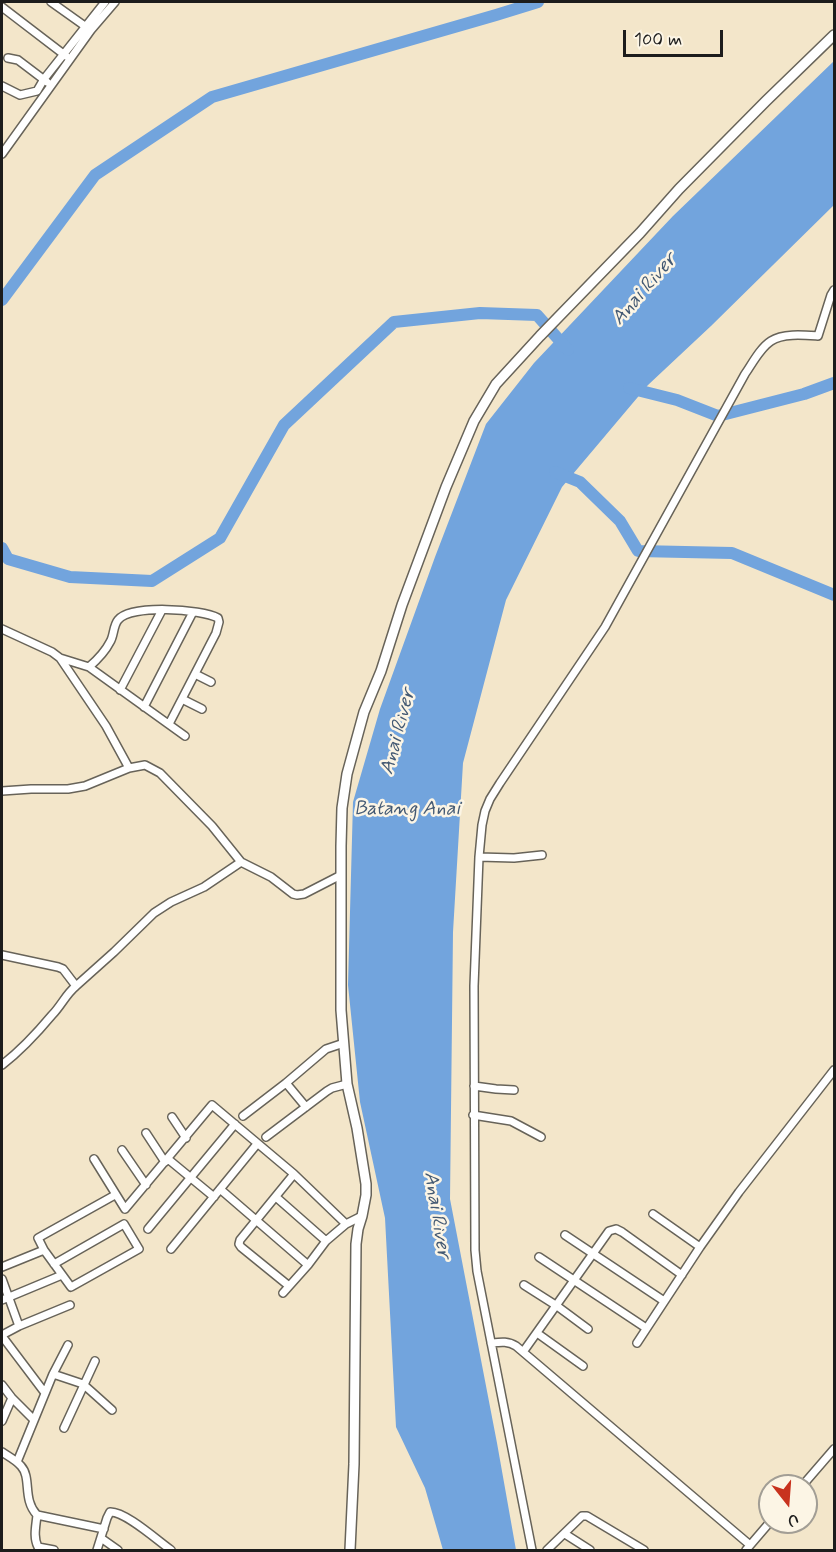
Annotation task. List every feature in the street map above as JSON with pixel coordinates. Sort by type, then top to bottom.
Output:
[{"type":"street","points":[[51,2],[88,28]]},
{"type":"street","points":[[2,154],[70,59],[104,2]]},
{"type":"street","points":[[2,86],[20,95],[37,91],[64,54],[115,2]]},
{"type":"street","points":[[2,7],[70,59]]},
{"type":"street","points":[[350,1551],[354,1464],[356,1244],[366,1184],[347,1084],[341,1010],[342,808],[347,774],[364,712],[381,671],[413,573],[454,468],[474,421],[496,384],[687,181],[834,35]]},
{"type":"street","points":[[8,58],[18,60],[51,86]]},
{"type":"street","points":[[532,1551],[476,1261],[473,1115],[474,986],[482,825],[490,799],[605,627],[745,374],[769,342],[784,336],[818,336],[834,290]]},
{"type":"street","points":[[120,690],[162,610]]},
{"type":"street","points":[[89,667],[111,642],[116,622],[122,616],[134,612],[162,610],[193,612],[218,618],[216,633],[168,724]]},
{"type":"street","points":[[144,706],[193,612]]},
{"type":"street","points":[[2,629],[60,658],[106,726],[129,768]]},
{"type":"street","points":[[60,658],[89,667],[185,736]]},
{"type":"street","points":[[195,674],[211,682]]},
{"type":"street","points":[[182,699],[202,709]]},
{"type":"street","points":[[2,791],[68,789],[85,786],[129,768],[145,765],[160,773],[212,826],[241,862],[297,895],[304,894],[341,875]]},
{"type":"street","points":[[479,857],[514,858],[542,855]]},
{"type":"street","points":[[2,1065],[53,1014],[71,990],[154,913],[171,902],[204,887],[241,862]]},
{"type":"street","points":[[2,956],[63,969],[76,986]]},
{"type":"street","points":[[243,1116],[326,1048],[344,1043]]},
{"type":"street","points":[[637,1343],[739,1192],[834,1070]]},
{"type":"street","points":[[286,1083],[306,1107]]},
{"type":"street","points":[[266,1137],[332,1088],[347,1084]]},
{"type":"street","points":[[474,1086],[514,1090]]},
{"type":"street","points":[[94,1159],[125,1209],[212,1105],[294,1174],[346,1224]]},
{"type":"street","points":[[473,1115],[511,1121],[540,1137]]},
{"type":"street","points":[[172,1118],[186,1138]]},
{"type":"street","points":[[148,1229],[235,1124]]},
{"type":"street","points":[[146,1133],[167,1160],[213,1197]]},
{"type":"street","points":[[171,1249],[257,1144]]},
{"type":"street","points":[[122,1150],[146,1185]]},
{"type":"street","points":[[289,1286],[240,1246],[240,1240],[294,1174]]},
{"type":"street","points":[[220,1190],[308,1264]]},
{"type":"street","points":[[54,1264],[124,1224],[138,1249],[71,1287],[62,1275],[54,1264],[44,1250],[38,1238],[116,1195]]},
{"type":"street","points":[[276,1197],[326,1240]]},
{"type":"street","points":[[653,1214],[700,1247]]},
{"type":"street","points":[[283,1293],[326,1240],[346,1224],[362,1216]]},
{"type":"street","points":[[523,1352],[609,1231],[616,1229],[682,1275]]},
{"type":"street","points":[[566,1235],[664,1301]]},
{"type":"street","points":[[2,1267],[44,1250]]},
{"type":"street","points":[[539,1257],[646,1328]]},
{"type":"street","points":[[5,1299],[62,1275]]},
{"type":"street","points":[[2,1279],[5,1299],[19,1326]]},
{"type":"street","points":[[524,1285],[588,1329]]},
{"type":"street","points":[[45,1393],[2,1336],[19,1326],[70,1305]]},
{"type":"street","points":[[537,1333],[583,1365]]},
{"type":"street","points":[[491,1343],[503,1341],[523,1352],[748,1548],[760,1534]]},
{"type":"street","points":[[17,1462],[53,1374],[68,1345]]},
{"type":"street","points":[[64,1428],[95,1361]]},
{"type":"street","points":[[53,1374],[83,1384],[112,1410]]},
{"type":"street","points":[[2,1385],[34,1420]]},
{"type":"street","points":[[2,1421],[12,1398]]},
{"type":"street","points":[[812,1474],[834,1449]]},
{"type":"street","points":[[2,1452],[17,1462],[24,1471],[28,1497],[37,1515],[104,1529]]},
{"type":"street","points":[[97,1551],[110,1512],[113,1511],[123,1515],[171,1551]]},
{"type":"street","points":[[37,1515],[36,1543],[38,1547],[54,1551]]},
{"type":"street","points":[[547,1551],[582,1516],[586,1516],[644,1551]]},
{"type":"street","points":[[565,1534],[590,1551]]},
{"type":"street","points":[[101,1538],[118,1551]]},
{"type":"water","name":"Batang Anai","points":[[834,61],[834,205],[648,385],[562,487],[506,600],[463,763],[453,932],[450,1199],[516,1550],[443,1550],[425,1488],[396,1427],[385,1218],[360,1102],[348,985],[353,802],[380,709],[486,424],[534,363],[673,216]]},
{"type":"waterway","points":[[2,300],[95,175],[212,97],[538,2]]},
{"type":"waterway","points":[[2,548],[8,559],[70,577],[152,581],[220,538],[284,425],[394,322],[480,313],[537,315],[568,350]]},
{"type":"waterway","points":[[629,388],[677,400],[718,416],[804,394],[834,383]]},
{"type":"waterway","points":[[555,472],[580,482],[620,521],[638,551],[732,553],[834,595]]},
{"type":"water label","name":"Anai River","points":[[645,290]]},
{"type":"water label","name":"Anai River","points":[[399,732]]},
{"type":"water label","name":"Anai River","points":[[436,1215]]}]
